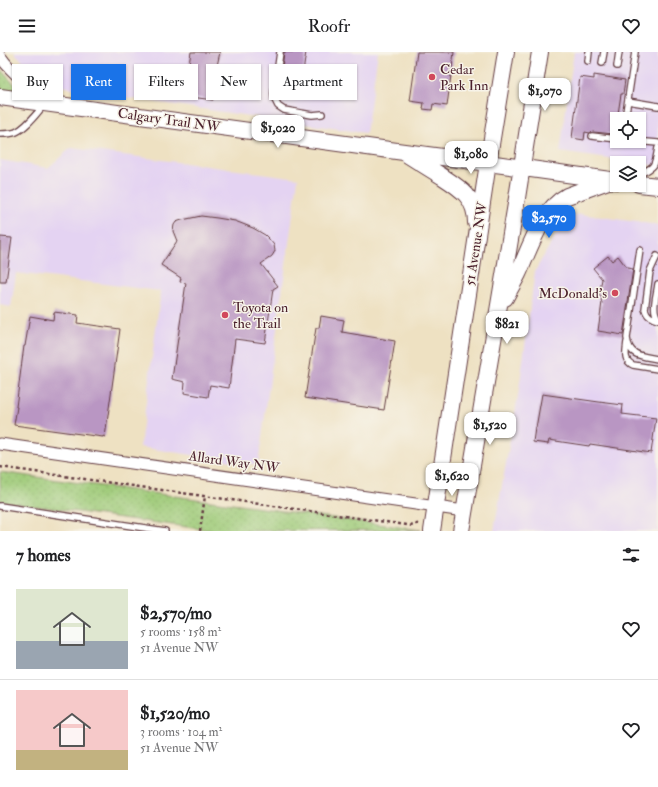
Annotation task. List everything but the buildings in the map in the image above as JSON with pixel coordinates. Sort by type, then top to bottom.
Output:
[{"type":"main road","name":"51 Avenue NW","points":[[426,529],[436,506],[506,52]]},
{"type":"main road","points":[[461,531],[499,308],[540,52]]},
{"type":"main road","name":"Calgary Trail NW","points":[[0,97],[610,180]]},
{"type":"main road","points":[[404,152],[453,183],[466,194],[476,215],[476,247]]},
{"type":"main road","points":[[499,308],[518,274],[532,241],[550,210],[567,196],[610,182]]},
{"type":"main road","points":[[646,185],[658,186]]},
{"type":"street","name":"Calgary Trail NW","points":[[0,56],[12,70],[50,103]]},
{"type":"street","name":"Allard Way NW","points":[[0,444],[464,511]]},
{"type":"lane","points":[[280,52],[274,94],[278,106],[284,110],[322,114]]},
{"type":"lane","points":[[588,61],[589,52]]},
{"type":"lane","points":[[602,63],[604,52]]},
{"type":"lane","points":[[617,66],[619,52]]},
{"type":"lane","points":[[627,112],[635,52]]},
{"type":"lane","points":[[628,101],[658,106]]},
{"type":"lane","points":[[0,134],[15,133],[50,103]]},
{"type":"lane","points":[[592,136],[610,138]]},
{"type":"lane","points":[[646,142],[658,143]]},
{"type":"lane","points":[[646,171],[654,166],[658,148]]},
{"type":"lane","points":[[640,250],[625,357],[626,360],[633,365],[658,369]]},
{"type":"lane","points":[[657,256],[650,271],[645,309],[648,317],[658,319]]},
{"type":"lane","points":[[658,284],[654,309],[658,319]]},
{"type":"lane","points":[[627,338],[628,345],[633,352],[638,355],[658,359]]},
{"type":"lane","points":[[0,506],[165,531]]},
{"type":"path","points":[[0,467],[414,526],[420,522],[426,529]]},
{"type":"path","points":[[200,531],[205,496]]},
{"type":"shaded area","points":[[14,52],[378,52],[366,133],[142,100],[198,100],[198,64],[134,64],[134,99],[126,98],[126,64],[71,64],[71,88],[63,86],[63,64],[26,64]]},
{"type":"shaded area","points":[[574,52],[658,52],[658,166],[646,164],[646,156],[610,156],[610,159],[560,152]]},
{"type":"shaded area","name":"Toyota on the Trail","points":[[71,148],[298,178],[258,465],[140,447],[161,291],[16,273],[11,307],[0,305],[0,160],[48,168]]},
{"type":"shaded area","points":[[580,214],[658,225],[658,531],[494,531],[519,390],[535,271],[564,221]]},
{"type":"green space","points":[[0,69],[12,82],[12,91],[0,90]]},
{"type":"green space","points":[[0,472],[421,530],[215,531],[0,501]]},
{"type":"place","name":"Cedar Park Inn","points":[[432,77]]},
{"type":"place","name":"McDonald's","points":[[615,293]]},
{"type":"place","name":"Toyota on the Trail","points":[[225,315]]}]
